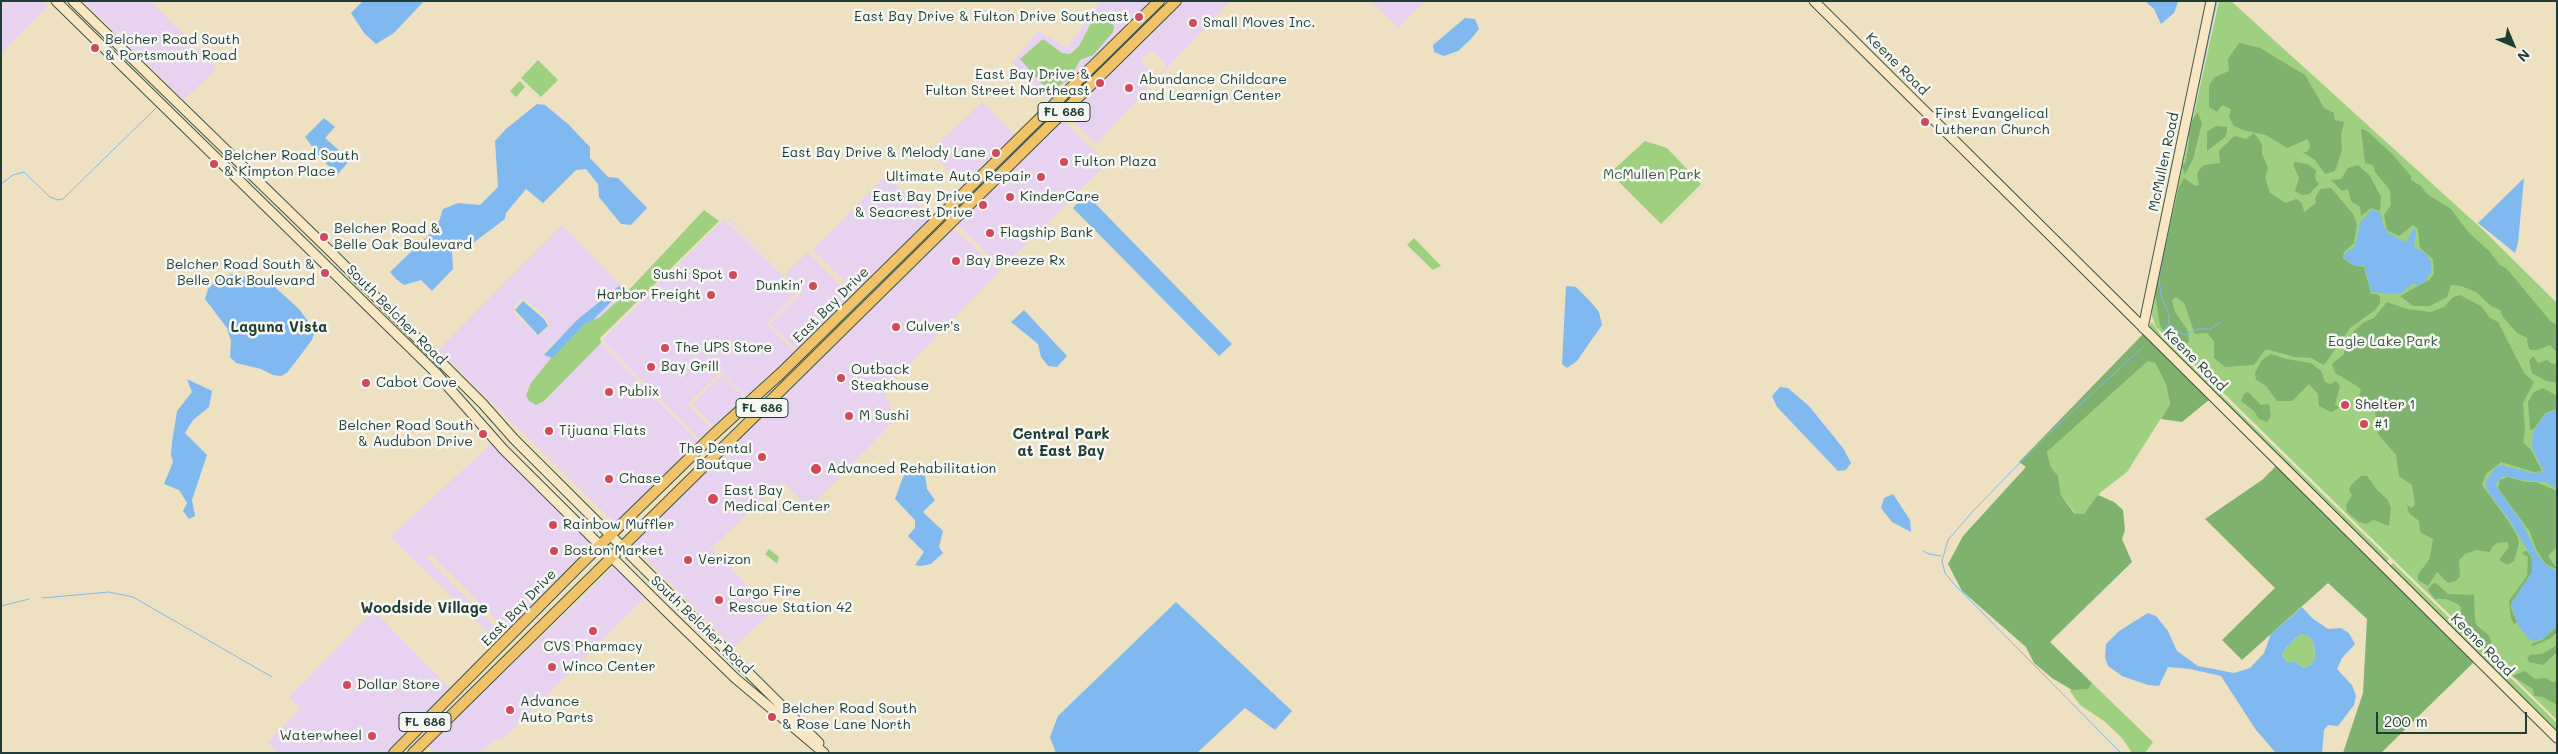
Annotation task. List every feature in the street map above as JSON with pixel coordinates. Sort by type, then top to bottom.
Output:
[{"type":"main road","name":"South Belcher Road","points":[[56,1],[432,369],[503,449],[735,678],[826,753]]},
{"type":"main road","name":"South Belcher Road","points":[[73,1],[330,251],[826,753]]},
{"type":"main road","points":[[1164,14],[1168,1]]},
{"type":"main road","name":"East Bay Drive","points":[[413,753],[1176,1]]},
{"type":"main road","name":"Keene Road","points":[[1814,1],[2557,738]]},
{"type":"main road","name":"McMullen Road","points":[[2143,328],[2211,1]]},
{"type":"main road","name":"East Bay Drive","points":[[394,753],[600,545],[877,279],[1155,5]]},
{"type":"main road","points":[[1115,62],[1121,48],[1146,24],[1155,5]]},
{"type":"main road","points":[[870,303],[877,279]]},
{"type":"shaded area","points":[[1,1],[42,1],[48,6],[1,53]]},
{"type":"shaded area","points":[[83,1],[150,1],[217,68],[184,100]]},
{"type":"shaded area","points":[[1100,1],[1154,1],[1052,102],[1012,63],[1038,31],[1067,48]],"holes":[[[1097,20],[1093,55],[1080,59],[1071,77],[1020,59],[1043,39],[1062,53],[1070,54],[1079,46],[1090,25]]]},
{"type":"shaded area","points":[[1182,1],[1230,1],[1096,144],[1066,115]],"holes":[[[1150,51],[1154,52],[1166,67],[1158,75],[1154,75],[1142,63],[1142,59]]]},
{"type":"shaded area","points":[[1371,1],[1425,1],[1399,28]]},
{"type":"shaded area","points":[[982,102],[1017,137],[966,188],[930,152]]},
{"type":"shaded area","points":[[1062,119],[1107,163],[1004,267],[996,263],[956,223]]},
{"type":"shaded area","points":[[886,175],[934,219],[857,294],[812,250]]},
{"type":"shaded area","points":[[729,217],[785,274],[808,252],[853,298],[796,353],[796,349],[770,324],[801,293],[801,290],[728,219]]},
{"type":"shaded area","points":[[724,219],[799,291],[767,324],[795,351],[746,396],[721,372],[688,404],[711,428],[699,439],[602,340]]},
{"type":"shaded area","points":[[562,225],[627,292],[600,317],[593,320],[615,287],[545,351],[546,356],[552,358],[531,383],[526,395],[529,401],[544,401],[601,343],[697,440],[701,440],[713,429],[713,426],[692,404],[722,375],[744,397],[748,397],[792,357],[617,525],[438,350]],"holes":[[[521,299],[525,299],[546,317],[550,325],[540,336],[537,336],[513,312],[513,308]]]},
{"type":"shaded area","points":[[952,227],[1000,271],[884,391],[895,420],[809,508],[782,482],[711,548],[773,611],[733,647],[630,543]]},
{"type":"shaded area","points":[[493,442],[597,545],[510,633],[430,554],[426,557],[506,637],[500,644],[390,537]]},
{"type":"shaded area","points":[[616,564],[647,596],[501,741],[498,738],[486,748],[475,753],[435,753],[428,746]]},
{"type":"shaded area","points":[[374,610],[452,691],[388,753],[277,753],[267,742],[300,709],[289,697]]},
{"type":"green space","name":"Eagle Lake Park","points":[[2219,1],[2231,1],[2481,228],[2557,303],[2557,720],[2156,327],[2152,316],[2153,299]]},
{"type":"green space","points":[[1103,15],[1111,21],[1114,27],[1113,32],[1093,55],[1080,60],[1071,77],[1054,90],[1042,84],[1020,59],[1043,39],[1062,53],[1070,54],[1079,46],[1090,25]]},
{"type":"green space","points":[[2239,43],[2260,48],[2305,75],[2324,108],[2334,113],[2335,120],[2344,122],[2341,135],[2342,150],[2335,171],[2325,174],[2315,160],[2304,153],[2300,154],[2308,151],[2310,146],[2308,139],[2287,148],[2266,135],[2234,126],[2229,117],[2231,109],[2222,105],[2217,112],[2209,107],[2209,85],[2215,77],[2229,71],[2228,59]]},
{"type":"green space","points":[[538,60],[558,80],[541,97],[521,78]]},
{"type":"green space","points":[[520,81],[525,87],[516,97],[510,91]]},
{"type":"green space","points":[[2198,113],[2202,123],[2193,159],[2185,174],[2182,166],[2186,162],[2188,134],[2193,118]]},
{"type":"green space","points":[[2216,126],[2227,127],[2227,132],[2225,137],[2207,151],[2207,132]]},
{"type":"green space","points":[[2361,129],[2367,131],[2391,153],[2411,176],[2411,180],[2421,186],[2427,194],[2451,209],[2469,233],[2489,251],[2500,265],[2507,269],[2551,322],[2557,325],[2557,352],[2550,345],[2537,350],[2530,350],[2527,338],[2517,333],[2503,317],[2500,310],[2491,306],[2476,292],[2461,286],[2451,285],[2447,297],[2430,306],[2413,306],[2400,296],[2429,280],[2434,274],[2433,259],[2420,248],[2418,229],[2413,225],[2399,236],[2387,230],[2384,215],[2391,205],[2390,190],[2375,172],[2373,165],[2365,163]]},
{"type":"green space","points":[[2254,133],[2262,144],[2262,154],[2268,168],[2265,178],[2270,193],[2286,203],[2296,199],[2302,203],[2304,212],[2316,203],[2315,198],[2320,189],[2331,188],[2353,214],[2357,224],[2354,243],[2344,252],[2343,258],[2352,265],[2364,267],[2371,294],[2377,294],[2380,297],[2380,303],[2375,310],[2350,328],[2324,365],[2311,358],[2295,357],[2265,350],[2254,365],[2225,367],[2214,358],[2214,341],[2207,333],[2195,334],[2184,303],[2176,297],[2172,300],[2175,312],[2188,331],[2189,341],[2186,345],[2177,342],[2165,333],[2160,325],[2155,293],[2179,187],[2184,178],[2195,186],[2199,185],[2197,174],[2200,169],[2204,165],[2220,163],[2219,151],[2230,140],[2235,136],[2246,139]]},
{"type":"green space","name":"McMullen Park","points":[[1645,141],[1667,148],[1701,184],[1661,224],[1610,173]]},
{"type":"green space","points":[[2296,162],[2307,164],[2316,170],[2315,179],[2319,184],[2309,194],[2302,195],[2295,191],[2299,178],[2293,164]]},
{"type":"green space","points":[[2358,165],[2370,176],[2381,197],[2380,211],[2371,208],[2361,216],[2360,207],[2351,201],[2348,189],[2342,191],[2331,180],[2341,179],[2348,168]]},
{"type":"green space","points":[[704,210],[719,221],[600,338],[601,343],[544,401],[536,405],[529,401],[526,395],[531,383],[551,358],[586,323],[600,317],[627,292]]},
{"type":"green space","points":[[1414,238],[1441,266],[1433,270],[1407,245]]},
{"type":"green space","points":[[2460,295],[2481,306],[2490,318],[2498,322],[2524,373],[2534,382],[2523,403],[2525,431],[2523,442],[2531,450],[2542,471],[2534,472],[2501,462],[2486,474],[2482,485],[2509,522],[2518,538],[2519,543],[2514,561],[2507,565],[2499,560],[2509,547],[2508,542],[2497,543],[2490,552],[2477,550],[2465,554],[2459,560],[2460,576],[2456,581],[2448,583],[2437,572],[2428,586],[2418,580],[2418,575],[2430,558],[2433,539],[2420,532],[2419,521],[2409,513],[2407,505],[2412,508],[2415,504],[2412,485],[2399,476],[2396,455],[2378,434],[2375,412],[2369,408],[2369,402],[2359,395],[2361,390],[2357,386],[2335,373],[2332,364],[2344,354],[2345,343],[2354,331],[2364,322],[2374,318],[2387,302],[2407,309],[2431,312],[2444,307],[2453,297]]},
{"type":"green space","points":[[2152,322],[2162,337],[2389,559],[2384,564],[2148,329]]},
{"type":"green space","points":[[2144,333],[2210,399],[2182,422],[2161,419],[2170,404],[2166,384],[2155,363],[2148,361],[2047,452],[2051,467],[2058,476],[2061,495],[2074,513],[2084,514],[2098,495],[2114,502],[2123,510],[2125,530],[2122,539],[2132,562],[2050,642],[2092,683],[2088,689],[2072,690],[2052,678],[2034,663],[2026,647],[1962,591],[1948,564],[1963,536],[2026,467],[2019,462]]},
{"type":"green space","points":[[2271,354],[2286,359],[2311,363],[2321,371],[2325,382],[2330,384],[2336,381],[2340,386],[2335,404],[2339,408],[2331,412],[2319,406],[2318,394],[2309,384],[2292,401],[2277,401],[2266,386],[2256,380],[2255,373],[2262,360]]},
{"type":"green space","points":[[2533,356],[2538,363],[2547,360],[2552,364],[2557,363],[2557,383],[2546,381],[2532,373],[2529,361]]},
{"type":"green space","points":[[2148,361],[2155,363],[2166,384],[2170,404],[2127,472],[2101,492],[2084,514],[2075,513],[2061,495],[2058,476],[2051,467],[2047,452]]},
{"type":"green space","points":[[2543,388],[2557,396],[2557,409],[2545,413],[2534,429],[2530,430],[2528,402],[2534,392]]},
{"type":"green space","points":[[2248,392],[2261,405],[2269,404],[2271,416],[2267,422],[2259,419],[2254,411],[2241,401],[2244,394]]},
{"type":"green space","points":[[2277,465],[2475,661],[2381,753],[2343,753],[2363,693],[2367,619],[2328,583],[2242,660],[2222,640],[2275,588],[2205,519],[2262,480]]},
{"type":"green space","points":[[2361,476],[2367,476],[2378,491],[2388,500],[2391,508],[2389,526],[2374,520],[2366,524],[2359,522],[2347,512],[2346,505],[2352,495],[2349,490],[2351,485]]},
{"type":"green space","points":[[2508,477],[2525,482],[2536,482],[2557,491],[2557,547],[2548,556],[2557,569],[2547,565],[2543,560],[2536,549],[2530,532],[2498,488],[2500,480]]},
{"type":"green space","points":[[769,549],[779,557],[777,564],[765,554]]},
{"type":"green space","points":[[2527,551],[2532,559],[2532,572],[2512,602],[2511,608],[2517,622],[2514,624],[2511,618],[2509,601],[2527,576],[2528,557],[2522,553]]},
{"type":"green space","points":[[2393,563],[2557,723],[2557,730],[2388,568]]},
{"type":"green space","points":[[2436,583],[2448,594],[2474,595],[2477,626],[2489,635],[2495,654],[2491,656],[2472,631],[2460,622],[2461,608],[2458,604],[2446,599],[2435,599],[2430,593],[2428,589],[2432,584]]},
{"type":"green space","points":[[2557,627],[2557,632],[2551,638],[2533,646],[2531,644],[2542,640]]},
{"type":"green space","points":[[2300,634],[2309,636],[2314,643],[2315,658],[2311,665],[2303,668],[2294,661],[2288,663],[2282,655],[2286,648]]},
{"type":"green space","points":[[2557,645],[2557,652],[2543,665],[2529,662],[2527,658],[2530,655],[2542,654]]},
{"type":"green space","points":[[2525,671],[2535,679],[2546,678],[2552,682],[2557,681],[2557,705],[2543,697],[2534,696],[2533,689],[2512,676]]},
{"type":"green space","points":[[2092,683],[2153,742],[2145,753],[2132,753],[2122,738],[2104,721],[2080,705],[2070,691],[2073,688],[2088,689]]},
{"type":"water","points":[[363,1],[424,1],[394,33],[376,44],[364,33],[351,13]]},
{"type":"water","points":[[2145,1],[2178,2],[2174,13],[2161,24],[2154,9]]},
{"type":"water","points":[[1465,18],[1475,19],[1479,29],[1470,40],[1458,51],[1444,56],[1434,52],[1433,45]]},
{"type":"water","points":[[537,104],[545,105],[568,124],[590,147],[590,158],[608,177],[618,178],[647,208],[631,225],[621,224],[599,197],[598,184],[586,169],[576,170],[543,203],[526,189],[506,213],[505,219],[469,246],[452,250],[453,269],[432,291],[421,280],[404,285],[396,279],[390,272],[437,227],[443,209],[458,203],[480,205],[498,187],[495,141],[506,129]]},
{"type":"water","points":[[324,118],[335,127],[325,138],[350,160],[338,174],[322,160],[305,137]]},
{"type":"water","points":[[2524,178],[2518,243],[2515,253],[2478,223]]},
{"type":"water","points":[[1086,194],[1232,344],[1219,356],[1073,208]]},
{"type":"water","points":[[2372,209],[2381,214],[2383,225],[2388,233],[2399,239],[2406,242],[2414,228],[2416,230],[2414,247],[2426,254],[2431,262],[2431,272],[2425,281],[2419,285],[2412,284],[2400,294],[2371,292],[2364,265],[2353,265],[2344,257],[2345,253],[2355,247],[2360,223]]},
{"type":"water","points":[[231,274],[267,280],[299,309],[315,331],[312,340],[287,373],[281,376],[273,375],[261,369],[236,363],[230,357],[231,341],[227,328],[205,299],[208,289],[218,279]]},
{"type":"water","points":[[619,286],[622,288],[621,292],[593,320],[586,323],[552,358],[544,355],[577,320]]},
{"type":"water","points":[[1566,286],[1576,287],[1590,301],[1599,312],[1602,325],[1577,361],[1567,368],[1562,364]]},
{"type":"water","points":[[523,301],[544,319],[548,326],[538,335],[515,310]]},
{"type":"water","points":[[1024,310],[1067,356],[1057,367],[1048,366],[1041,357],[1038,344],[1011,322]]},
{"type":"water","points":[[187,379],[212,391],[209,407],[193,420],[185,433],[207,455],[192,500],[195,516],[189,519],[183,511],[187,503],[179,490],[164,484],[173,462],[171,455],[172,442],[177,411],[192,392]]},
{"type":"water","points":[[1780,387],[1788,388],[1809,406],[1843,448],[1851,463],[1846,470],[1838,471],[1777,407],[1772,396]]},
{"type":"water","points":[[2557,410],[2557,489],[2546,482],[2506,476],[2502,477],[2495,485],[2522,523],[2538,556],[2547,566],[2557,571],[2557,626],[2542,639],[2535,641],[2529,639],[2518,625],[2511,604],[2532,572],[2531,556],[2507,516],[2490,495],[2485,483],[2499,465],[2533,473],[2544,472],[2532,448],[2533,432],[2545,414]]},
{"type":"water","points":[[916,464],[925,475],[927,489],[935,500],[923,512],[943,531],[939,547],[943,553],[931,564],[920,566],[915,565],[924,552],[908,536],[915,528],[915,520],[895,499],[903,477]]},
{"type":"water","points":[[1893,494],[1910,520],[1911,532],[1892,522],[1881,508],[1884,498]]},
{"type":"water","points":[[1176,602],[1292,711],[1275,730],[1245,708],[1197,753],[1056,753],[1050,737],[1058,716]]},
{"type":"water","points":[[2302,607],[2312,618],[2328,629],[2341,628],[2349,633],[2355,644],[2342,658],[2337,669],[2352,685],[2356,696],[2354,705],[2338,726],[2328,725],[2324,730],[2322,753],[2276,753],[2256,730],[2221,676],[2190,669],[2168,667],[2159,686],[2148,685],[2122,676],[2108,666],[2105,658],[2106,644],[2119,631],[2148,613],[2156,616],[2168,631],[2177,651],[2198,666],[2234,673],[2250,668],[2264,653],[2271,634]],"holes":[[[2300,634],[2309,636],[2314,643],[2315,658],[2311,665],[2303,668],[2294,661],[2288,663],[2282,655],[2286,648]]]},
{"type":"waterway","points":[[2178,183],[2217,1]]},
{"type":"waterway","points":[[1,184],[13,175],[24,172],[50,197],[58,200],[63,199],[156,108]]},
{"type":"waterway","points":[[2163,255],[2159,279],[2161,295],[2169,315],[2169,323],[2163,332]]},
{"type":"waterway","points":[[2169,325],[2185,335],[2198,329],[2210,329],[2221,322]]},
{"type":"waterway","points":[[2121,753],[1953,583],[1945,573],[1942,561],[1948,540],[1974,510],[2047,435],[2144,346]]},
{"type":"waterway","points":[[1923,551],[1941,556]]},
{"type":"waterway","points":[[42,598],[109,592],[133,597],[272,677]]},
{"type":"waterway","points":[[1,606],[29,599]]},
{"type":"place","name":"East Bay Drive & Fulton Drive Southeast","points":[[1139,17]]},
{"type":"place","name":"Small Moves Inc.","points":[[1193,23]]},
{"type":"place","name":"Belcher Road South & Portsmouth Road","points":[[95,48]]},
{"type":"place","name":"East Bay Drive & Fulton Street Northeast","points":[[1100,83]]},
{"type":"place","name":"Abundance Childcare and Learnign Center","points":[[1129,88]]},
{"type":"place","name":"First Evangelical Lutheran Church","points":[[1925,122]]},
{"type":"place","name":"East Bay Drive & Melody Lane","points":[[996,153]]},
{"type":"place","name":"Fulton Plaza","points":[[1064,162]]},
{"type":"place","name":"Belcher Road South & Kimpton Place","points":[[214,164]]},
{"type":"place","name":"Ultimate Auto Repair","points":[[1041,177]]},
{"type":"place","name":"KinderCare","points":[[1010,197]]},
{"type":"place","name":"East Bay Drive & Seacrest Drive","points":[[983,205]]},
{"type":"place","name":"Flagship Bank","points":[[990,233]]},
{"type":"place","name":"Belcher Road & Belle Oak Boulevard","points":[[324,237]]},
{"type":"place","name":"Bay Breeze Rx","points":[[956,261]]},
{"type":"place","name":"Belcher Road South & Belle Oak Boulevard","points":[[325,273]]},
{"type":"place","name":"Sushi Spot","points":[[733,275]]},
{"type":"place","name":"Dunkin'","points":[[813,286]]},
{"type":"place","name":"Harbor Freight","points":[[711,295]]},
{"type":"place","name":"Culver's","points":[[896,327]]},
{"type":"place","name":"The UPS Store","points":[[665,348]]},
{"type":"place","name":"Bay Grill","points":[[651,367]]},
{"type":"place","name":"Outback Steakhouse","points":[[841,378]]},
{"type":"place","name":"Cabot Cove","points":[[366,383]]},
{"type":"place","name":"Publix","points":[[609,392]]},
{"type":"place","name":"Shelter 1","points":[[2345,405]]},
{"type":"place","name":"M Sushi","points":[[849,416]]},
{"type":"place","name":"#1","points":[[2364,424]]},
{"type":"place","name":"Tijuana Flats","points":[[549,431]]},
{"type":"place","name":"Belcher Road South & Audubon Drive","points":[[483,434]]},
{"type":"place","name":"The Dental Boutque","points":[[762,457]]},
{"type":"place","name":"Advanced Rehabilitation","points":[[816,469]]},
{"type":"place","name":"Chase","points":[[609,479]]},
{"type":"place","name":"East Bay Medical Center","points":[[713,499]]},
{"type":"place","name":"Rainbow Muffler","points":[[553,525]]},
{"type":"place","name":"Boston Market","points":[[554,551]]},
{"type":"place","name":"Verizon","points":[[688,560]]},
{"type":"place","name":"Largo Fire Rescue Station 42","points":[[719,600]]},
{"type":"place","name":"CVS Pharmacy","points":[[593,631]]},
{"type":"place","name":"Winco Center","points":[[552,667]]},
{"type":"place","name":"Dollar Store","points":[[347,685]]},
{"type":"place","name":"Advance Auto Parts","points":[[510,710]]},
{"type":"place","name":"Belcher Road South & Rose Lane North","points":[[772,717]]},
{"type":"place","name":"Waterwheel","points":[[372,736]]},
{"type":"district","name":"Laguna Vista","points":[[279,327]]},
{"type":"district","name":"Central Park at East Bay","points":[[1061,442]]},
{"type":"district","name":"Woodside Village","points":[[424,608]]}]
